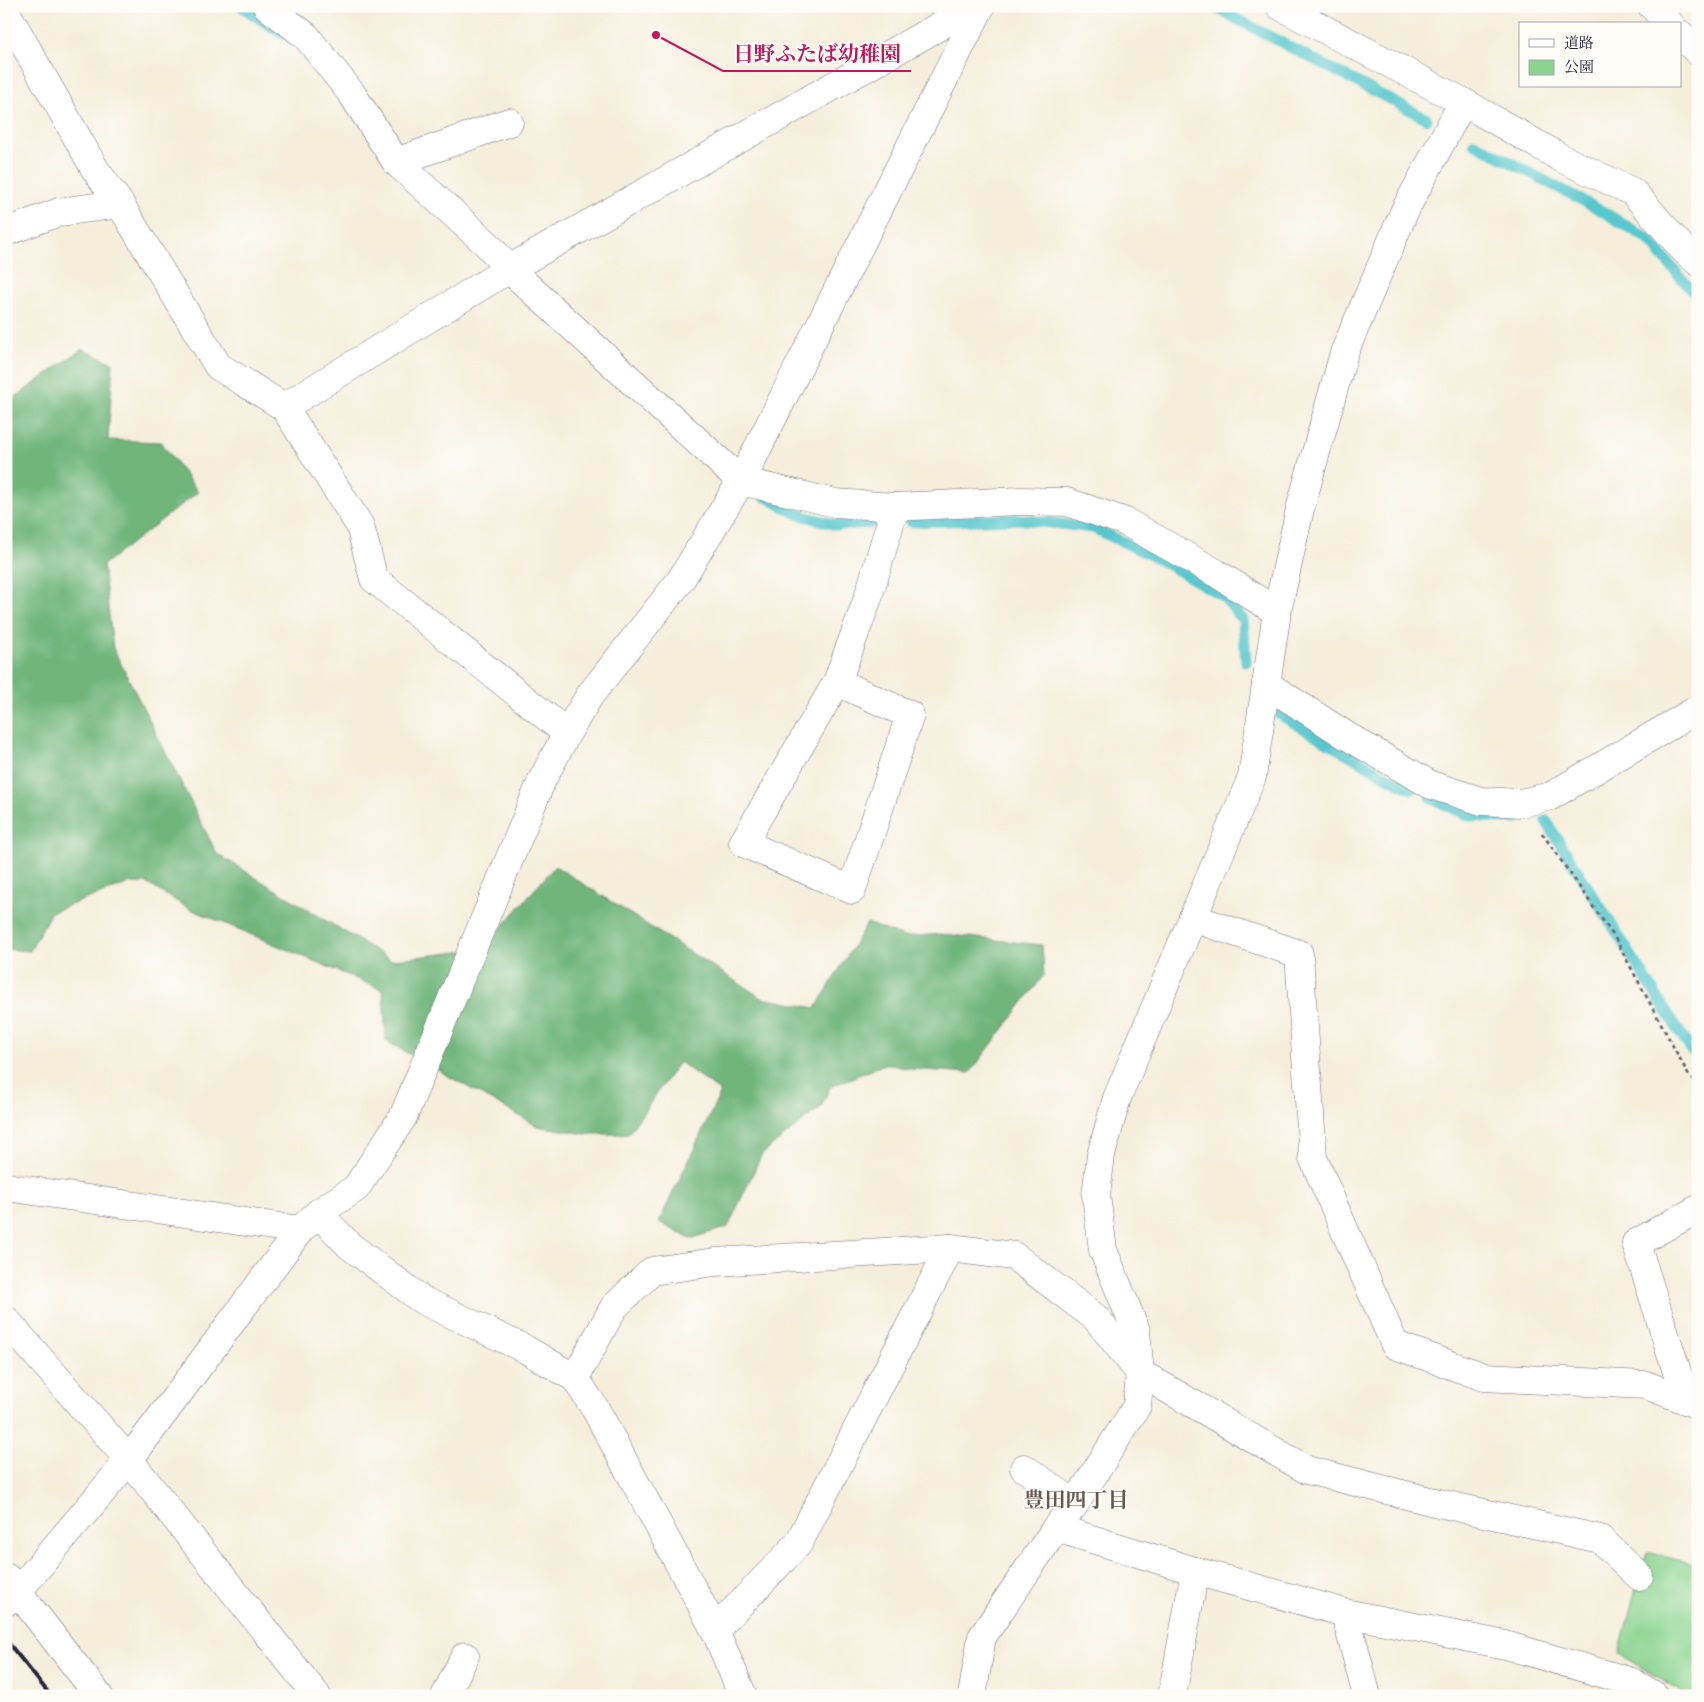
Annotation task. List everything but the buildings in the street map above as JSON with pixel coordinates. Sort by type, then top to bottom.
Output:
[{"type":"street","points":[[284,407],[509,269],[975,6]]},
{"type":"street","points":[[99,1696],[10,1590],[129,1460],[309,1222],[356,1188],[403,1117],[538,790],[566,734],[590,695],[680,581],[741,482],[981,6]]},
{"type":"street","points":[[1280,6],[1463,102],[1565,160],[1633,192],[1693,251]]},
{"type":"street","points":[[1652,6],[1668,22]]},
{"type":"street","points":[[270,7],[306,36],[352,94],[396,162],[487,244],[509,269],[741,482],[835,503],[895,507],[1020,501],[1067,502],[1126,522],[1216,573],[1277,612]]},
{"type":"street","points":[[6,12],[95,169],[120,204],[218,366],[284,407],[360,526],[374,579],[566,734]]},
{"type":"street","points":[[1682,36],[1698,52]]},
{"type":"street","points":[[972,1696],[982,1637],[1056,1528],[1075,1504],[1137,1406],[1140,1372],[1136,1331],[1103,1250],[1096,1196],[1101,1155],[1117,1098],[1252,777],[1277,612],[1300,509],[1344,353],[1405,210],[1463,102]]},
{"type":"street","points":[[396,162],[509,122]]},
{"type":"street","points":[[6,232],[58,212],[120,204]]},
{"type":"street","points":[[838,682],[910,715],[852,890],[743,843],[838,682],[868,598],[895,507]]},
{"type":"street","points":[[1266,684],[1347,736],[1432,785],[1481,801],[1521,803],[1551,796],[1698,709]]},
{"type":"street","points":[[1193,918],[1299,954],[1313,1158],[1395,1344],[1484,1377],[1646,1385],[1692,1402]]},
{"type":"street","points":[[6,1187],[309,1222],[350,1246],[422,1300],[525,1349],[575,1378],[596,1410],[715,1630],[743,1696]]},
{"type":"street","points":[[1692,1402],[1636,1243],[1698,1209]]},
{"type":"street","points":[[575,1378],[614,1307],[652,1271],[715,1262],[950,1248],[1014,1256],[1096,1318],[1140,1372],[1307,1470],[1439,1503],[1600,1539],[1639,1576]]},
{"type":"street","points":[[715,1630],[798,1544],[950,1248]]},
{"type":"street","points":[[6,1320],[129,1460],[317,1696]]},
{"type":"street","points":[[1024,1468],[1075,1504]]},
{"type":"street","points":[[1056,1528],[1195,1571],[1345,1613],[1505,1645],[1632,1682],[1655,1696]]},
{"type":"street","points":[[1172,1696],[1195,1571]]},
{"type":"street","points":[[1345,1613],[1366,1696]]},
{"type":"street","points":[[444,1696],[465,1656]]},
{"type":"path","points":[[1521,803],[1615,938],[1688,1074],[1698,1084]]},
{"type":"green space","points":[[82,349],[113,363],[108,440],[161,442],[198,492],[103,565],[113,648],[217,854],[391,960],[483,949],[555,866],[762,998],[816,1008],[867,923],[904,937],[941,934],[1042,945],[1044,975],[970,1073],[911,1069],[885,1064],[830,1087],[821,1107],[762,1154],[728,1227],[690,1239],[659,1222],[721,1092],[679,1062],[628,1134],[586,1134],[537,1126],[386,1041],[383,990],[188,908],[146,883],[130,883],[51,912],[30,951],[6,949],[6,404]]},
{"type":"green space","points":[[1647,1552],[1698,1565],[1698,1696],[1688,1696],[1619,1654]]},
{"type":"waterway","points":[[241,6],[282,34]]},
{"type":"waterway","points":[[1212,6],[1427,119]]},
{"type":"waterway","points":[[1474,143],[1602,211],[1648,239],[1698,298]]},
{"type":"waterway","points":[[764,496],[797,514],[836,525],[872,523]]},
{"type":"waterway","points":[[911,522],[1018,519],[1093,528],[1153,556],[1223,596],[1243,620],[1246,662]]},
{"type":"waterway","points":[[1277,713],[1389,778],[1412,789]]},
{"type":"waterway","points":[[1431,798],[1470,816],[1516,819]]},
{"type":"waterway","points":[[1546,821],[1691,1050],[1698,1057]]},
{"type":"railway","points":[[6,1640],[51,1696]]},
{"type":"place","name":"日野ふたば幼稚園","points":[[656,35]]},
{"type":"district","name":"豊田四丁目","points":[[1076,1500]]}]
